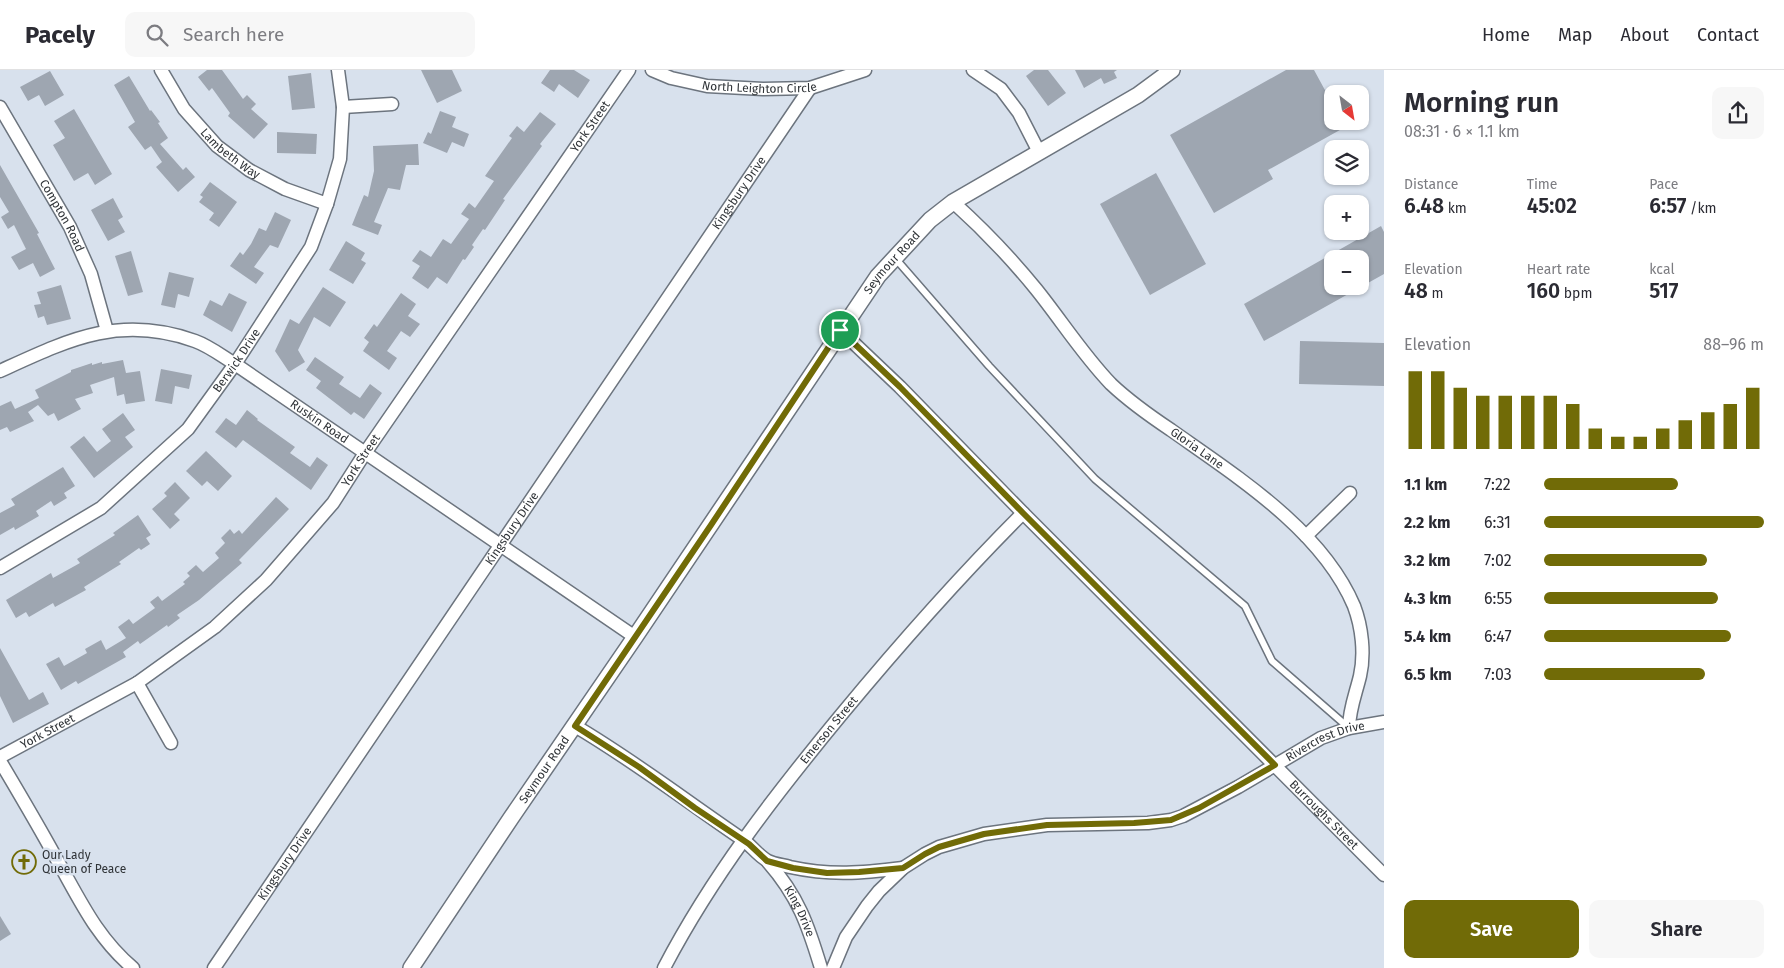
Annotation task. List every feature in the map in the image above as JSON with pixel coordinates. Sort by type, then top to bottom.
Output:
[{"type":"street","name":"Lambeth Way","points":[[161,70],[184,109],[217,146],[250,170],[285,190],[327,204]]},
{"type":"street","name":"Berwick Drive","points":[[0,568],[101,508],[188,429],[235,364],[311,247],[327,204],[340,160],[343,107],[338,70]]},
{"type":"street","name":"York Street","points":[[0,759],[137,683],[215,627],[266,580],[333,503],[365,453],[629,70]]},
{"type":"street","name":"North Leighton Circle","points":[[652,70],[671,78],[707,86],[763,89],[810,88],[865,70]]},
{"type":"street","points":[[973,70],[1001,89],[1019,113],[1039,152]]},
{"type":"street","name":"Seymour Road","points":[[411,968],[510,818],[635,638],[840,330],[878,276],[894,257],[930,220],[953,202],[1138,95],[1172,70]]},
{"type":"street","name":"Kingsbury Drive","points":[[214,968],[810,88]]},
{"type":"street","points":[[343,107],[392,104]]},
{"type":"street","name":"Compton Road","points":[[0,107],[70,227],[91,274],[107,330]]},
{"type":"street","name":"Gloria Lane","points":[[953,202],[1012,259],[1112,384],[1156,420],[1259,494],[1306,536],[1327,559],[1342,580],[1354,607],[1360,628],[1363,651],[1360,674],[1349,718],[1349,728]]},
{"type":"street","name":"Ruskin Road","points":[[0,371],[63,343],[107,330],[159,332],[196,342],[235,364],[635,638]]},
{"type":"street","name":"Burroughs Street","points":[[840,330],[900,387],[1384,875]]},
{"type":"street","points":[[1306,536],[1350,493]]},
{"type":"street","name":"Emerson Street","points":[[664,968],[718,875],[772,801],[859,693],[957,580],[1023,513]]},
{"type":"street","points":[[137,683],[171,743]]},
{"type":"street","name":"Rivercrest Drive","points":[[833,968],[846,937],[866,906],[879,891],[903,868],[939,847],[984,834],[1047,825],[1134,823],[1171,820],[1199,808],[1321,738],[1349,728],[1384,722]]},
{"type":"street","name":"King Drive","points":[[575,726],[639,767],[743,840],[767,861],[793,894],[806,923],[821,968]]},
{"type":"street","points":[[0,759],[57,859],[84,911],[118,954],[133,968]]},
{"type":"street","name":"King Drive","points":[[767,861],[793,868],[827,873],[903,868]]},
{"type":"lane","points":[[894,257],[989,366],[1095,479],[1245,606],[1272,661],[1349,728]]},
{"type":"building","points":[[207,70],[222,70],[243,99],[247,95],[256,104],[251,109],[268,124],[254,139],[228,116],[230,113],[212,88],[209,91],[198,77]]},
{"type":"building","points":[[421,70],[452,70],[462,91],[437,103]]},
{"type":"building","points":[[550,70],[574,70],[590,80],[578,98],[559,84],[554,92],[541,83]]},
{"type":"building","points":[[1034,70],[1048,70],[1066,93],[1048,106],[1026,76]]},
{"type":"building","points":[[1075,70],[1117,70],[1114,72],[1117,78],[1104,84],[1101,78],[1084,88]]},
{"type":"building","points":[[1286,70],[1314,70],[1324,88],[1324,130],[1340,130],[1268,170],[1273,179],[1214,213],[1170,135]]},
{"type":"building","points":[[50,71],[64,95],[45,106],[39,95],[28,101],[20,87]]},
{"type":"building","points":[[311,73],[315,108],[292,110],[288,76]]},
{"type":"building","points":[[129,76],[150,111],[160,122],[158,123],[168,138],[160,144],[183,170],[186,167],[195,177],[178,192],[156,167],[162,162],[151,146],[145,150],[128,127],[135,122],[114,85]]},
{"type":"building","points":[[74,109],[112,174],[95,185],[88,173],[74,181],[53,145],[65,138],[54,121]]},
{"type":"building","points":[[440,111],[456,117],[452,127],[469,134],[464,147],[452,142],[447,153],[423,143],[428,132],[431,134]]},
{"type":"building","points":[[540,112],[556,124],[540,144],[542,146],[503,199],[505,200],[485,230],[483,229],[472,245],[474,247],[465,260],[463,259],[447,284],[437,277],[428,289],[412,278],[420,266],[412,261],[420,250],[431,257],[443,239],[451,244],[469,219],[461,214],[469,203],[475,208],[494,181],[485,176],[512,138],[509,136],[517,126],[524,132]]},
{"type":"building","points":[[277,132],[317,134],[316,154],[277,153]]},
{"type":"building","points":[[418,144],[419,165],[406,165],[400,190],[388,188],[374,222],[382,225],[378,235],[352,225],[364,195],[368,197],[374,171],[373,146]]},
{"type":"building","points":[[0,165],[39,233],[37,234],[55,269],[40,277],[33,263],[19,270],[11,257],[26,249],[14,225],[8,229],[1,217],[9,212],[0,197]]},
{"type":"building","points":[[1156,173],[1206,264],[1150,295],[1100,204]]},
{"type":"building","points":[[210,182],[237,202],[219,227],[209,220],[214,213],[199,202],[203,197],[200,195]]},
{"type":"building","points":[[113,198],[123,217],[118,220],[125,232],[108,241],[91,210]]},
{"type":"building","points":[[275,212],[291,220],[278,248],[270,245],[254,267],[264,273],[256,284],[230,266],[240,252],[243,255],[259,228],[266,231]]},
{"type":"building","points":[[1381,226],[1384,232],[1384,274],[1369,282],[1369,250],[1339,250],[1356,240],[1369,240],[1369,233]]},
{"type":"building","points":[[346,241],[365,253],[361,260],[366,263],[353,284],[329,270]]},
{"type":"building","points":[[131,251],[143,292],[128,296],[115,256]]},
{"type":"building","points":[[1324,258],[1324,295],[1346,295],[1264,341],[1244,304]]},
{"type":"building","points":[[169,272],[194,278],[189,297],[178,294],[175,308],[161,305]]},
{"type":"building","points":[[61,285],[71,319],[47,325],[44,316],[38,318],[34,305],[41,304],[37,292]]},
{"type":"building","points":[[323,287],[346,302],[330,327],[314,317],[298,350],[305,362],[289,372],[275,351],[290,319],[299,324]]},
{"type":"building","points":[[229,293],[247,302],[232,332],[203,315],[210,300],[222,306]]},
{"type":"building","points":[[401,293],[416,304],[408,316],[420,324],[410,337],[401,331],[387,351],[397,358],[389,370],[363,351],[369,342],[364,338],[374,324],[377,327]]},
{"type":"building","points":[[1300,341],[1384,343],[1384,386],[1299,384]]},
{"type":"building","points":[[315,357],[344,377],[339,384],[360,398],[370,384],[382,393],[364,419],[354,412],[351,415],[316,388],[321,381],[306,370]]},
{"type":"building","points":[[123,360],[126,373],[140,371],[145,401],[126,404],[124,394],[117,396],[114,377],[90,385],[93,393],[75,399],[81,409],[58,421],[54,413],[48,416],[38,405],[28,412],[34,421],[10,432],[7,427],[0,430],[0,406],[11,401],[15,409],[39,398],[35,390],[71,372],[71,370],[92,363],[92,365]]},
{"type":"building","points":[[161,369],[192,375],[189,389],[175,386],[172,404],[155,401]]},
{"type":"building","points":[[247,410],[257,420],[295,447],[290,453],[310,467],[317,457],[328,465],[311,490],[243,440],[236,448],[215,432],[226,418],[236,425]]},
{"type":"building","points":[[123,413],[135,430],[125,437],[133,447],[94,478],[70,447],[84,436],[97,452],[111,441],[102,429]]},
{"type":"building","points":[[206,451],[232,476],[218,491],[207,481],[202,486],[186,471]]},
{"type":"building","points":[[63,467],[75,486],[64,493],[67,498],[54,506],[51,501],[36,511],[39,516],[15,530],[14,527],[0,535],[0,513],[15,505],[11,499]]},
{"type":"building","points":[[175,482],[190,498],[174,514],[180,520],[170,529],[152,509],[167,496],[164,493]]},
{"type":"building","points":[[276,497],[289,509],[239,560],[242,563],[199,600],[177,615],[180,618],[168,627],[167,625],[140,644],[138,641],[123,652],[126,657],[78,684],[76,681],[61,690],[46,664],[59,657],[64,666],[87,653],[85,649],[101,640],[106,650],[126,638],[118,627],[129,619],[133,624],[155,608],[150,602],[158,596],[162,601],[185,584],[183,582],[190,576],[187,573],[196,565],[203,572],[219,558],[215,553],[225,543],[221,538],[230,529],[234,534],[239,530],[242,534]]},
{"type":"building","points":[[138,515],[151,535],[146,538],[150,544],[141,550],[139,548],[119,562],[121,564],[84,587],[86,590],[55,607],[53,603],[29,617],[26,612],[16,618],[6,600],[51,573],[53,578],[80,563],[77,559],[115,535],[113,533]]},
{"type":"building","points":[[0,648],[29,700],[43,692],[49,704],[13,723],[0,696]]},
{"type":"building","points":[[0,916],[11,934],[0,941]]},
{"type":"place","name":"Our Lady Queen of Peace","points":[[24,862]]},
{"type":"route","points":[[840,330],[900,387],[1108,599],[1275,765],[1199,808],[1171,820],[1160,822],[1047,825],[984,834],[939,847],[903,868],[827,873],[793,868],[767,861],[749,844],[639,767],[575,726],[840,330]]}]
